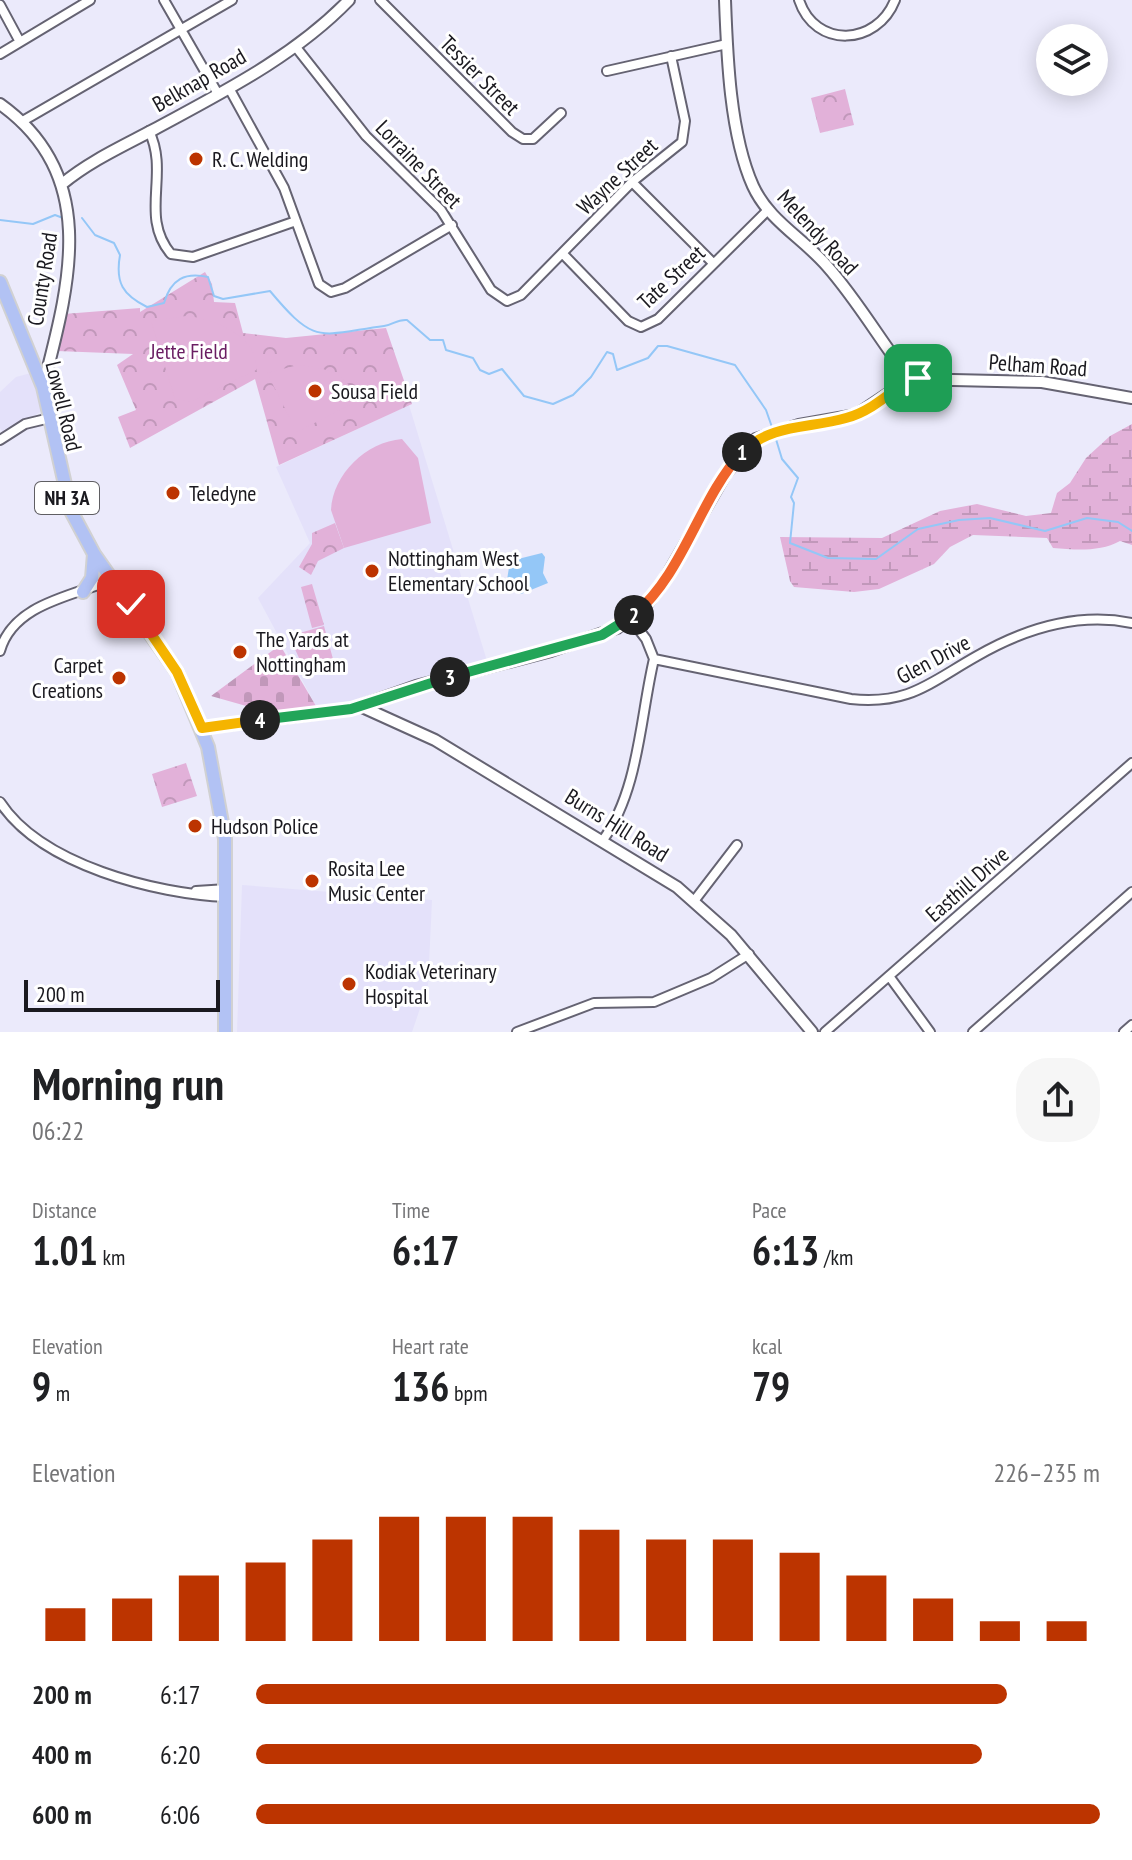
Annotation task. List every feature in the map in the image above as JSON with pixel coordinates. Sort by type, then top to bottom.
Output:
[{"type":"main road","name":"Lowell Road","points":[[0,282],[43,387],[64,490],[94,554],[171,662],[202,728],[222,807],[227,893],[225,1032]]},
{"type":"main road","points":[[83,592],[92,578],[94,554]]},
{"type":"street","points":[[164,0],[284,188],[315,277],[331,292],[345,288],[452,225]]},
{"type":"street","points":[[21,122],[232,0]]},
{"type":"street","name":"Belknap Road","points":[[62,184],[87,165],[223,91],[295,46],[349,0]]},
{"type":"street","name":"Tessier Street","points":[[380,0],[512,132],[523,139],[533,139],[561,113]]},
{"type":"street","name":"Melendy Road","points":[[725,0],[727,44],[744,159],[753,187],[767,211],[826,264],[910,379]]},
{"type":"street","points":[[799,0],[810,22],[844,37],[873,30],[884,20],[895,0]]},
{"type":"street","points":[[0,54],[85,1]]},
{"type":"street","points":[[0,5],[20,42]]},
{"type":"street","points":[[607,71],[727,44]]},
{"type":"street","name":"Lorraine Street","points":[[295,46],[366,136],[441,210],[495,295],[507,301],[514,299]]},
{"type":"street","name":"Wayne Street","points":[[514,299],[563,254],[632,182],[682,142],[685,121],[671,56]]},
{"type":"street","name":"County Road","points":[[0,104],[21,122],[46,153],[62,184],[70,214],[69,256],[43,387]]},
{"type":"street","points":[[149,131],[159,160],[155,220],[171,254],[193,257],[296,221]]},
{"type":"street","points":[[632,182],[713,263]]},
{"type":"street","name":"Tate Street","points":[[563,254],[628,321],[641,327],[658,319],[767,211]]},
{"type":"street","points":[[202,728],[360,706],[416,686],[590,639],[630,618],[647,604],[667,577],[739,455],[766,435],[856,415],[910,379]]},
{"type":"street","name":"Pelham Road","points":[[910,379],[1042,382],[1132,398]]},
{"type":"street","points":[[0,440],[25,424],[50,418]]},
{"type":"street","points":[[0,651],[7,632],[22,615],[112,580]]},
{"type":"street","points":[[603,840],[619,814],[629,786],[654,659],[646,639],[630,618]]},
{"type":"street","name":"Glen Drive","points":[[654,659],[851,699],[881,701],[925,689],[991,649],[1047,627],[1093,619],[1132,623]]},
{"type":"street","name":"Burns Hill Road","points":[[360,706],[435,740],[603,840],[694,901],[749,954],[812,1032]]},
{"type":"street","name":"Easthill Drive","points":[[825,1032],[1132,763]]},
{"type":"street","points":[[0,802],[24,831],[49,848],[141,886],[227,893]]},
{"type":"street","points":[[694,901],[737,845]]},
{"type":"street","points":[[973,1032],[1132,892]]},
{"type":"street","points":[[517,1032],[594,1003],[639,1003],[670,997],[711,978],[749,954]]},
{"type":"street","points":[[889,976],[930,1032]]},
{"type":"street","points":[[1124,1032],[1132,1025]]},
{"type":"shaded area","points":[[31,373],[42,411],[4,434],[0,428],[0,392],[16,377]]},
{"type":"shaded area","name":"Nottingham West Elementary School","points":[[409,405],[487,661],[365,699],[316,706],[258,598],[310,543],[276,467]]},
{"type":"shaded area","points":[[242,885],[432,900],[428,985],[412,1032],[237,1032]]},
{"type":"green space","points":[[845,89],[854,125],[820,133],[811,98]]},
{"type":"green space","name":"Jette Field","points":[[205,272],[212,284],[214,302],[235,303],[243,333],[286,338],[386,328],[412,404],[279,465],[255,379],[130,448],[118,417],[136,410],[117,365],[133,354],[57,351],[64,314],[140,308],[140,312]]},
{"type":"green space","name":"Jette Field","points":[[186,316],[221,325],[242,338],[255,358],[256,370],[191,402],[175,399],[151,321]]},
{"type":"green space","name":"Sousa Field","points":[[298,365],[318,368],[341,378],[359,400],[297,432],[267,373]]},
{"type":"green space","points":[[1132,424],[1132,545],[1120,541],[1096,549],[1053,548],[1047,538],[973,535],[950,547],[934,564],[879,589],[854,592],[794,587],[790,581],[780,537],[882,538],[940,511],[977,504],[1026,516],[1051,513],[1057,493],[1070,483],[1086,458],[1110,436]]},
{"type":"green space","points":[[402,439],[418,458],[431,523],[344,548],[331,510],[338,484],[364,453],[389,441]]},
{"type":"green space","points":[[335,523],[344,548],[318,561],[311,575],[299,567],[312,544],[312,533]]},
{"type":"green space","points":[[312,584],[324,625],[312,628],[301,587]]},
{"type":"green space","points":[[324,626],[333,659],[304,669],[289,636]]},
{"type":"green space","points":[[280,645],[316,706],[268,712],[211,696]]},
{"type":"green space","points":[[186,763],[197,796],[162,807],[152,774]]},
{"type":"water","points":[[542,553],[545,557],[543,573],[548,583],[521,594],[507,580],[510,561]]},
{"type":"waterway","points":[[0,220],[33,224],[55,215],[63,218]]},
{"type":"waterway","points":[[82,218],[95,235],[114,243],[120,255],[119,273],[123,287],[132,298],[147,307],[164,303],[171,288],[180,279],[200,276],[208,277],[214,296],[223,299],[270,291],[298,321],[320,332],[345,332],[407,320],[430,340],[443,340],[446,350],[473,358],[480,370],[489,374],[502,369],[524,396],[553,404],[573,395],[591,377],[607,352],[613,354],[617,370],[648,358],[658,346],[667,346],[735,365],[766,410],[773,430]]},
{"type":"waterway","points":[[775,436],[782,459],[798,478],[791,497],[794,503],[790,543],[828,558],[876,559],[918,529],[959,520],[990,518],[1045,531],[1087,518],[1118,522],[1132,531]]},
{"type":"place","name":"R. C. Welding","points":[[196,159]]},
{"type":"place","name":"Sousa Field","points":[[315,391]]},
{"type":"place","name":"Teledyne","points":[[173,493]]},
{"type":"place","name":"Nottingham West Elementary School","points":[[372,571]]},
{"type":"place","name":"The Yards at Nottingham","points":[[240,652]]},
{"type":"place","name":"Carpet Creations","points":[[119,678]]},
{"type":"place","name":"Hudson Police","points":[[195,826]]},
{"type":"place","name":"Rosita Lee Music Center","points":[[312,881]]},
{"type":"place","name":"Kodiak Veterinary Hospital","points":[[349,984]]},
{"type":"route","points":[[131,604],[177,672],[202,728],[351,709],[416,686],[551,651],[617,628],[647,604],[661,586],[726,473],[756,439],[799,425],[856,415],[910,379],[918,378]]}]
